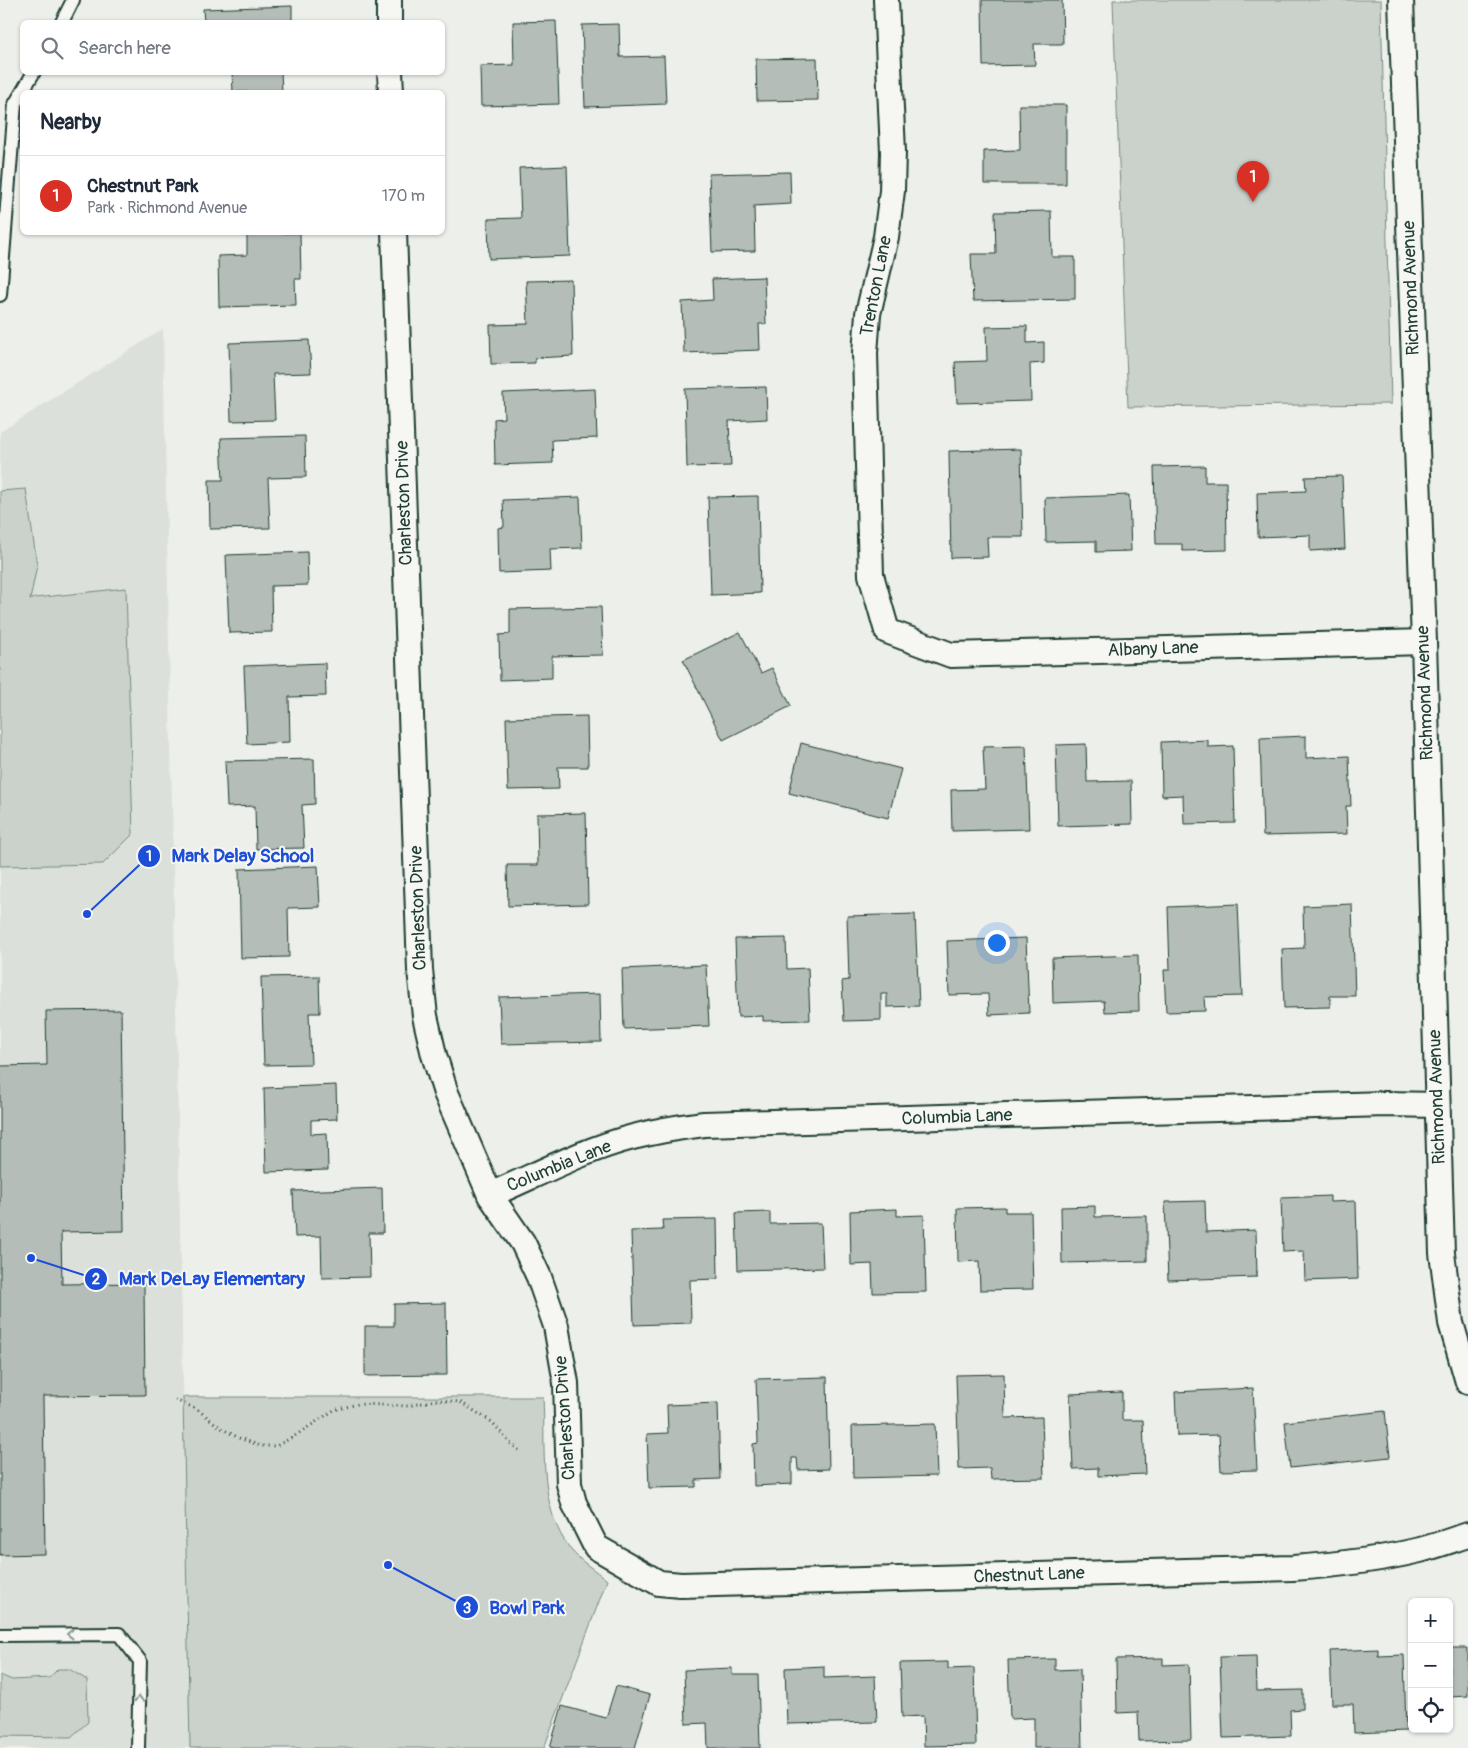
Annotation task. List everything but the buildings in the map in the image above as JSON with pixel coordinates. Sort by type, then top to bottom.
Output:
[{"type":"street","points":[[389,0],[389,20]]},
{"type":"street","name":"Trenton Lane","points":[[886,0],[893,152],[892,191],[886,237],[868,314],[865,353],[871,575],[886,631]]},
{"type":"street","name":"Richmond Avenue","points":[[1401,0],[1424,642],[1442,1253],[1452,1323],[1468,1382]]},
{"type":"street","points":[[390,75],[391,90]]},
{"type":"street","name":"Charleston Drive","points":[[394,235],[420,970],[425,1016],[434,1055],[446,1093],[490,1195],[523,1243],[539,1277],[556,1326],[566,1383],[570,1484],[574,1503],[596,1547]]},
{"type":"street","name":"Albany Lane","points":[[886,631],[951,655],[1424,642]]},
{"type":"street","name":"Columbia Lane","points":[[490,1195],[601,1147],[667,1129],[704,1124],[1386,1104],[1437,1105]]},
{"type":"street","name":"Chestnut Lane","points":[[596,1547],[659,1583],[681,1585],[1293,1568],[1377,1559],[1421,1549],[1468,1535]]},
{"type":"lane","points":[[63,20],[73,0]]},
{"type":"lane","points":[[23,90],[32,75]]},
{"type":"lane","points":[[0,295],[4,194],[15,104],[20,96]]},
{"type":"lane","points":[[0,1634],[119,1634],[140,1661],[138,1748]]},
{"type":"path","points":[[175,1400],[197,1409],[222,1428],[240,1438],[261,1446],[276,1446],[334,1410],[358,1404],[408,1406],[437,1400],[460,1402],[492,1422],[510,1443],[521,1452]]},
{"type":"shaded area","points":[[1113,0],[1381,0],[1391,404],[1128,407]]},
{"type":"shaded area","points":[[163,329],[190,1748],[0,1748],[0,432]]},
{"type":"shaded area","points":[[26,489],[37,565],[30,600],[126,588],[133,834],[103,864],[0,866],[0,491]]},
{"type":"shaded area","points":[[183,1397],[543,1397],[545,1476],[553,1515],[560,1533],[571,1550],[583,1562],[607,1580],[544,1748],[190,1748]]},
{"type":"shaded area","points":[[58,1669],[69,1669],[87,1680],[88,1722],[71,1737],[0,1736],[0,1675],[12,1680],[49,1678]]},
{"type":"place","name":"Chestnut Park","points":[[1253,202]]},
{"type":"place","name":"Mark Delay School","points":[[87,914]]},
{"type":"place","name":"Mark DeLay Elementary","points":[[31,1258]]},
{"type":"place","name":"Bowl Park","points":[[388,1565]]}]
